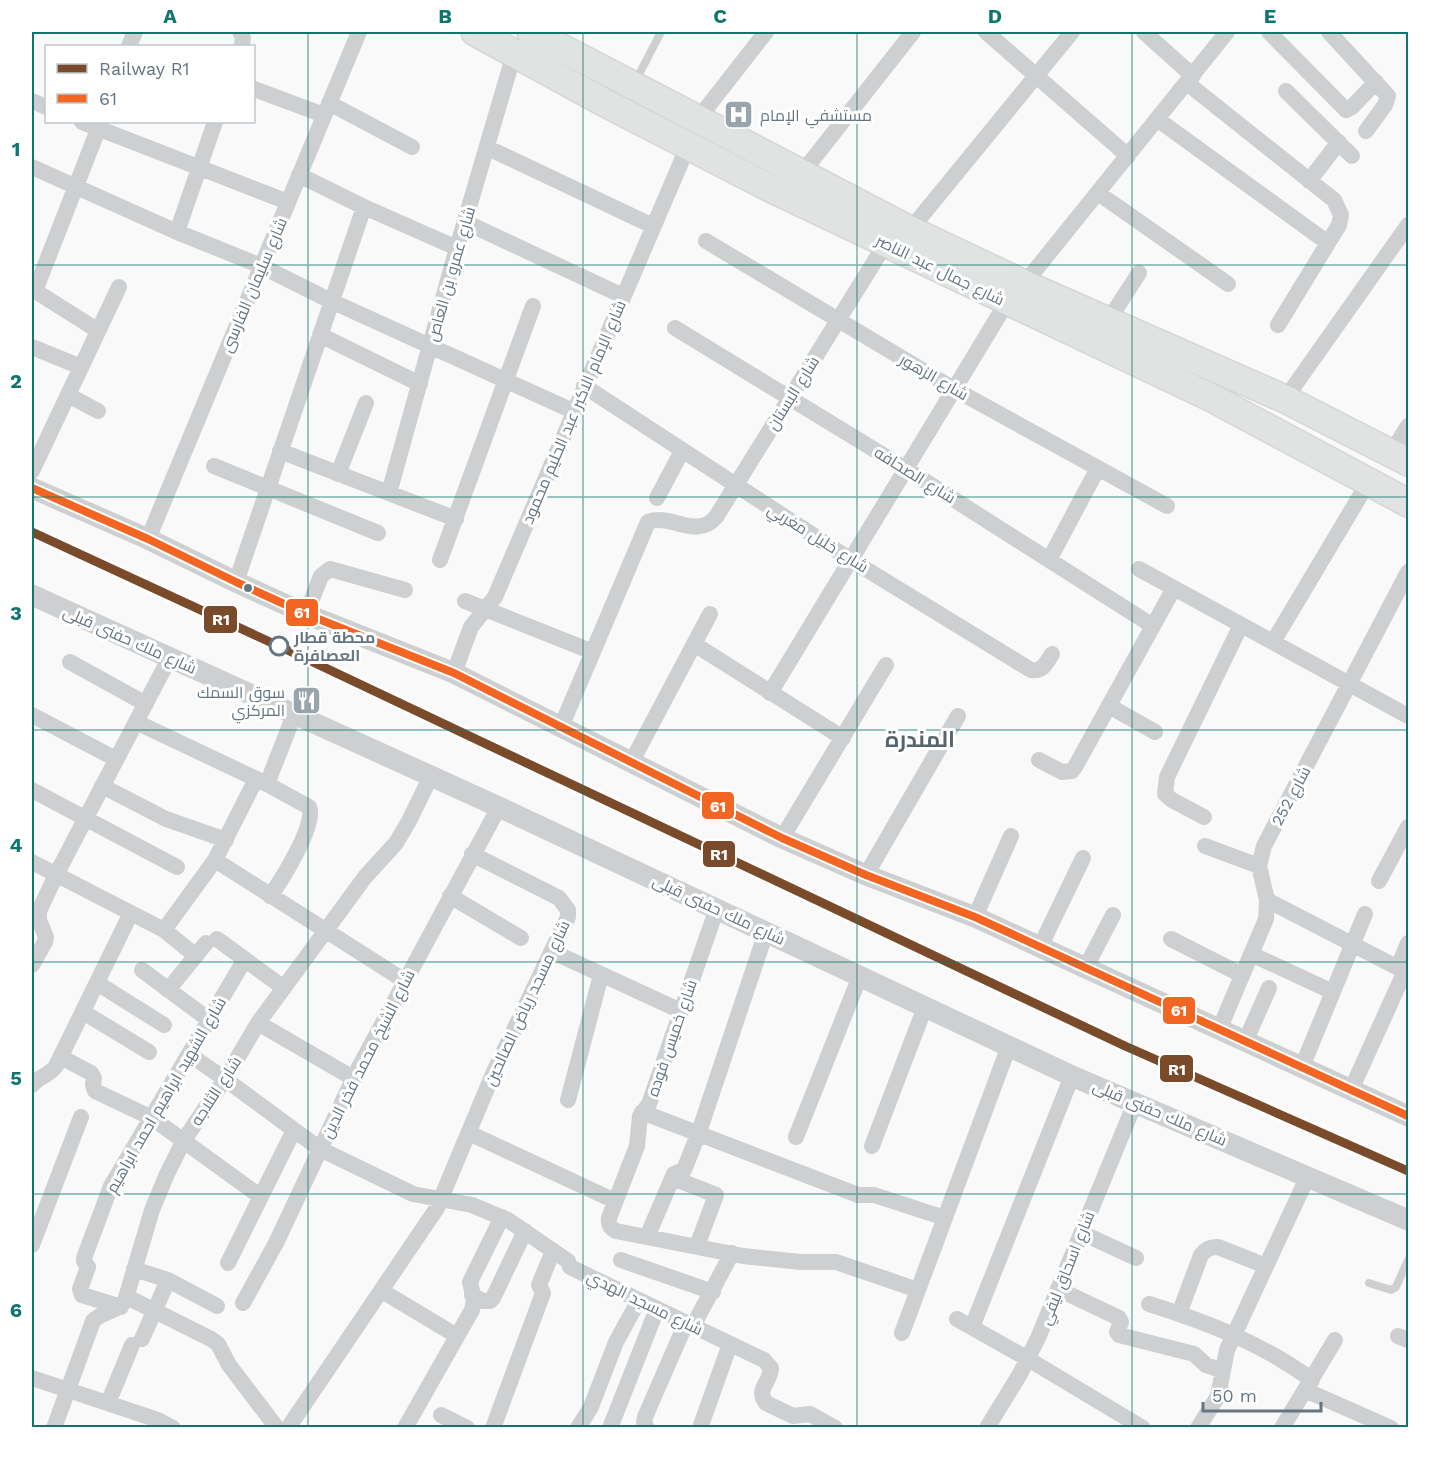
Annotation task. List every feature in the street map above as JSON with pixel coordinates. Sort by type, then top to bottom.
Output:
[{"type":"main road","name":"شارع جمال عبد الناصر","points":[[475,32],[688,146],[886,243],[1015,293],[1108,321],[1285,399],[1400,457]]},
{"type":"main road","name":"شارع جمال عبد الناصر","points":[[531,32],[910,231],[1015,293],[1408,503]]},
{"type":"main road","points":[[607,104],[625,83]]},
{"type":"street","name":"شارع سليمان الفارسى","points":[[148,539],[359,32]]},
{"type":"street","points":[[698,119],[766,32]]},
{"type":"street","points":[[802,173],[913,32]]},
{"type":"street","points":[[987,32],[1128,156]]},
{"type":"street","points":[[910,231],[1072,32]]},
{"type":"street","points":[[1144,32],[1190,79],[1334,200],[1341,215],[1339,225],[1278,325]]},
{"type":"street","points":[[771,693],[954,389],[1015,293],[1227,32]]},
{"type":"street","points":[[1269,32],[1346,110],[1352,107],[1376,82]]},
{"type":"street","points":[[1329,32],[1388,96],[1388,100],[1366,131]]},
{"type":"street","name":"شارع عمرو بن العاص","points":[[389,493],[514,54]]},
{"type":"street","points":[[255,89],[327,109],[412,147]]},
{"type":"street","points":[[1286,91],[1352,156]]},
{"type":"street","points":[[1157,119],[1328,243]]},
{"type":"street","points":[[177,232],[215,123]]},
{"type":"street","points":[[98,330],[33,290],[76,189],[100,125],[199,168],[288,202]]},
{"type":"street","points":[[1309,181],[1339,142]]},
{"type":"street","name":"شارع الإمام الاكبر عبد الحليم محمود","points":[[454,673],[471,627],[495,597],[688,146]]},
{"type":"street","points":[[488,148],[653,226]]},
{"type":"street","points":[[32,167],[76,189],[261,266],[331,301],[573,411]]},
{"type":"street","points":[[299,175],[457,248]]},
{"type":"street","points":[[1098,193],[1228,284]]},
{"type":"street","points":[[236,582],[364,207]]},
{"type":"street","points":[[465,222],[623,296]]},
{"type":"street","points":[[1285,399],[1408,225]]},
{"type":"street","name":"شارع الزهور","points":[[706,241],[954,389],[1167,506]]},
{"type":"street","name":"شارع البستان","points":[[593,651],[648,522],[656,519],[666,520],[698,528],[711,523],[886,243]]},
{"type":"street","points":[[1108,321],[1138,273]]},
{"type":"street","points":[[32,471],[119,287]]},
{"type":"street","points":[[440,560],[533,306]]},
{"type":"street","name":"شارع الصحافه","points":[[675,328],[906,469],[1153,626]]},
{"type":"street","points":[[320,335],[420,384]]},
{"type":"street","points":[[32,347],[81,367]]},
{"type":"street","name":"شارع خليل مغربي","points":[[584,386],[851,560],[1031,670],[1042,669],[1052,654]]},
{"type":"street","points":[[68,395],[99,411]]},
{"type":"street","points":[[338,474],[366,404]]},
{"type":"street","points":[[1400,457],[1408,426]]},
{"type":"street","points":[[280,451],[456,519]]},
{"type":"street","points":[[657,498],[682,451]]},
{"type":"street","points":[[214,466],[378,533]]},
{"type":"street","points":[[1049,560],[1098,468]]},
{"type":"street","points":[[1273,642],[1369,481]]},
{"type":"street","points":[[32,488],[148,539],[306,614],[454,673],[782,838],[866,875],[975,917],[1408,1116]]},
{"type":"street","points":[[306,614],[321,576],[330,569],[405,590]]},
{"type":"street","points":[[1139,569],[1408,716]]},
{"type":"street","name":"شارع 252","points":[[1259,866],[1264,846],[1408,572]]},
{"type":"street","points":[[1039,760],[1062,772],[1072,771],[1174,588]]},
{"type":"street","name":"شارع ملك حفنى قبلى","points":[[32,595],[499,807],[1072,1076],[1408,1220]]},
{"type":"street","points":[[465,601],[593,651],[561,727]]},
{"type":"street","points":[[631,763],[710,614]]},
{"type":"street","points":[[1204,818],[1172,800],[1165,794],[1165,785],[1241,625]]},
{"type":"street","points":[[694,644],[843,738]]},
{"type":"street","points":[[32,965],[46,937],[37,927],[39,912],[56,874],[170,657]]},
{"type":"street","points":[[70,662],[146,704]]},
{"type":"street","points":[[782,838],[886,666]]},
{"type":"street","points":[[1109,706],[1155,732]]},
{"type":"street","points":[[32,715],[116,759]]},
{"type":"street","points":[[164,930],[215,860],[262,781],[294,715]]},
{"type":"street","points":[[866,875],[958,716]]},
{"type":"street","points":[[136,722],[306,804],[311,811],[296,854],[270,896]]},
{"type":"street","name":"شارع الثلاجه","points":[[124,1302],[152,1210],[166,1174],[184,1140],[225,1079],[258,1023],[365,877],[396,843],[410,821],[431,777]]},
{"type":"street","points":[[102,786],[166,819],[226,840]]},
{"type":"street","points":[[32,790],[177,867]]},
{"type":"street","name":"شارع الشيخ محمد فخر الدين","points":[[243,1303],[276,1244],[353,1078],[499,807]]},
{"type":"street","points":[[1379,881],[1408,827]]},
{"type":"street","points":[[975,917],[1011,836]]},
{"type":"street","points":[[1205,846],[1259,866],[1267,900],[1266,919],[1219,1030]]},
{"type":"street","name":"شارع مسجد رياض الصالحين","points":[[288,1428],[431,1218],[517,1022],[554,952],[568,917],[568,910],[559,898],[472,854]]},
{"type":"street","points":[[1040,947],[1083,858]]},
{"type":"street","points":[[215,860],[405,981]]},
{"type":"street","points":[[32,862],[164,930],[246,959],[284,988]]},
{"type":"street","points":[[450,896],[521,938]]},
{"type":"street","points":[[1267,900],[1404,970]]},
{"type":"street","name":"شارع خميس فوده","points":[[647,1237],[616,1231],[608,1224],[637,1146],[642,1112],[649,1104],[717,908]]},
{"type":"street","points":[[32,1085],[35,1080],[53,1071],[131,913]]},
{"type":"street","points":[[1302,1067],[1365,914]]},
{"type":"street","points":[[1086,967],[1113,915]]},
{"type":"street","points":[[766,932],[699,1132],[684,1170],[676,1173],[672,1178],[647,1237],[732,1253],[801,1262],[836,1262],[918,1290]]},
{"type":"street","points":[[1171,939],[1242,975]]},
{"type":"street","points":[[1351,1090],[1404,970],[1408,943]]},
{"type":"street","points":[[168,990],[206,946]]},
{"type":"street","points":[[554,952],[681,1011]]},
{"type":"street","points":[[1251,954],[1333,992]]},
{"type":"street","name":"شارع الشهيد ابراهيم احمد ابراهيم","points":[[124,1302],[81,1294],[88,1267],[83,1259],[111,1186],[246,959]]},
{"type":"street","points":[[142,970],[209,1020]]},
{"type":"street","points":[[568,1100],[602,975]]},
{"type":"street","points":[[796,1137],[860,976]]},
{"type":"street","points":[[97,983],[164,1025]]},
{"type":"street","points":[[1245,1042],[1269,988]]},
{"type":"street","points":[[872,1146],[925,1007]]},
{"type":"street","points":[[82,1012],[149,1052]]},
{"type":"street","points":[[258,1023],[353,1078]]},
{"type":"street","points":[[902,1333],[1009,1046]]},
{"type":"street","name":"شارع مسجد الهدي","points":[[189,1055],[320,1149],[413,1194],[472,1205],[502,1217],[568,1261],[570,1267],[769,1363],[771,1374],[762,1389],[766,1403],[795,1422],[803,1414],[810,1414],[835,1428]]},
{"type":"street","points":[[61,1057],[91,1073],[94,1078],[95,1091],[152,1118],[261,1197]]},
{"type":"street","points":[[1072,1076],[965,1323],[1143,1428]]},
{"type":"street","name":"شارع اسحاق ليفي","points":[[987,1428],[1028,1359],[1135,1103]]},
{"type":"street","points":[[642,1112],[858,1195],[873,1195],[945,1218]]},
{"type":"street","points":[[32,1245],[81,1117]]},
{"type":"street","points":[[228,1263],[294,1130]]},
{"type":"street","points":[[469,1133],[615,1201]]},
{"type":"street","points":[[1198,1428],[1218,1396],[1227,1350],[1233,1335],[1308,1176]]},
{"type":"street","points":[[672,1178],[716,1195],[697,1246]]},
{"type":"street","points":[[405,1428],[472,1310],[470,1282],[502,1217]]},
{"type":"street","points":[[472,1295],[483,1302],[493,1298],[525,1231]]},
{"type":"street","points":[[1082,1233],[1136,1258]]},
{"type":"street","points":[[1179,1314],[1201,1255],[1205,1250],[1218,1247],[1266,1266]]},
{"type":"street","points":[[493,1428],[543,1293],[539,1285],[553,1251]]},
{"type":"street","points":[[647,1428],[644,1422],[645,1417],[690,1325],[713,1292],[732,1253]]},
{"type":"street","points":[[621,1260],[713,1292]]},
{"type":"street","points":[[134,1269],[168,1280],[217,1306]]},
{"type":"street","points":[[108,1403],[137,1342],[155,1311],[168,1280]]},
{"type":"street","points":[[1058,1289],[1119,1318],[1121,1322],[1119,1335],[1194,1354],[1206,1365],[1223,1371]]},
{"type":"street","points":[[382,1291],[457,1336]]},
{"type":"street","points":[[578,1428],[591,1407],[616,1342],[639,1300]]},
{"type":"street","points":[[54,1428],[93,1321],[99,1314],[124,1302],[155,1311],[212,1339],[218,1344],[230,1365],[277,1428]]},
{"type":"street","points":[[1149,1304],[1233,1335],[1286,1362],[1308,1385],[1391,1428]]},
{"type":"street","points":[[610,1428],[657,1309]]},
{"type":"street","points":[[1282,1428],[1335,1340]]},
{"type":"street","points":[[700,1428],[730,1344]]},
{"type":"street","points":[[32,1378],[108,1403],[162,1425]]},
{"type":"street","points":[[441,1415],[467,1428]]},
{"type":"lane","points":[[625,83],[661,32]]},
{"type":"lane","points":[[1369,1282],[1392,1290],[1396,1287],[1408,1260]]},
{"type":"rail line","name":"R1","points":[[32,532],[296,654],[1125,1046],[1408,1171]]},
{"type":"transit line","name":"61","points":[[32,488],[148,539],[306,614],[454,673],[782,838],[866,875],[975,917],[1408,1116]]},
{"type":"place","name":"مستشفي الإمام","points":[[739,115]]},
{"type":"place","name":"محطة قطار العصافرة","points":[[279,646]]},
{"type":"place","name":"سوق السمك المركزي","points":[[306,701]]},
{"type":"district","name":"المندرة","points":[[920,739]]}]
